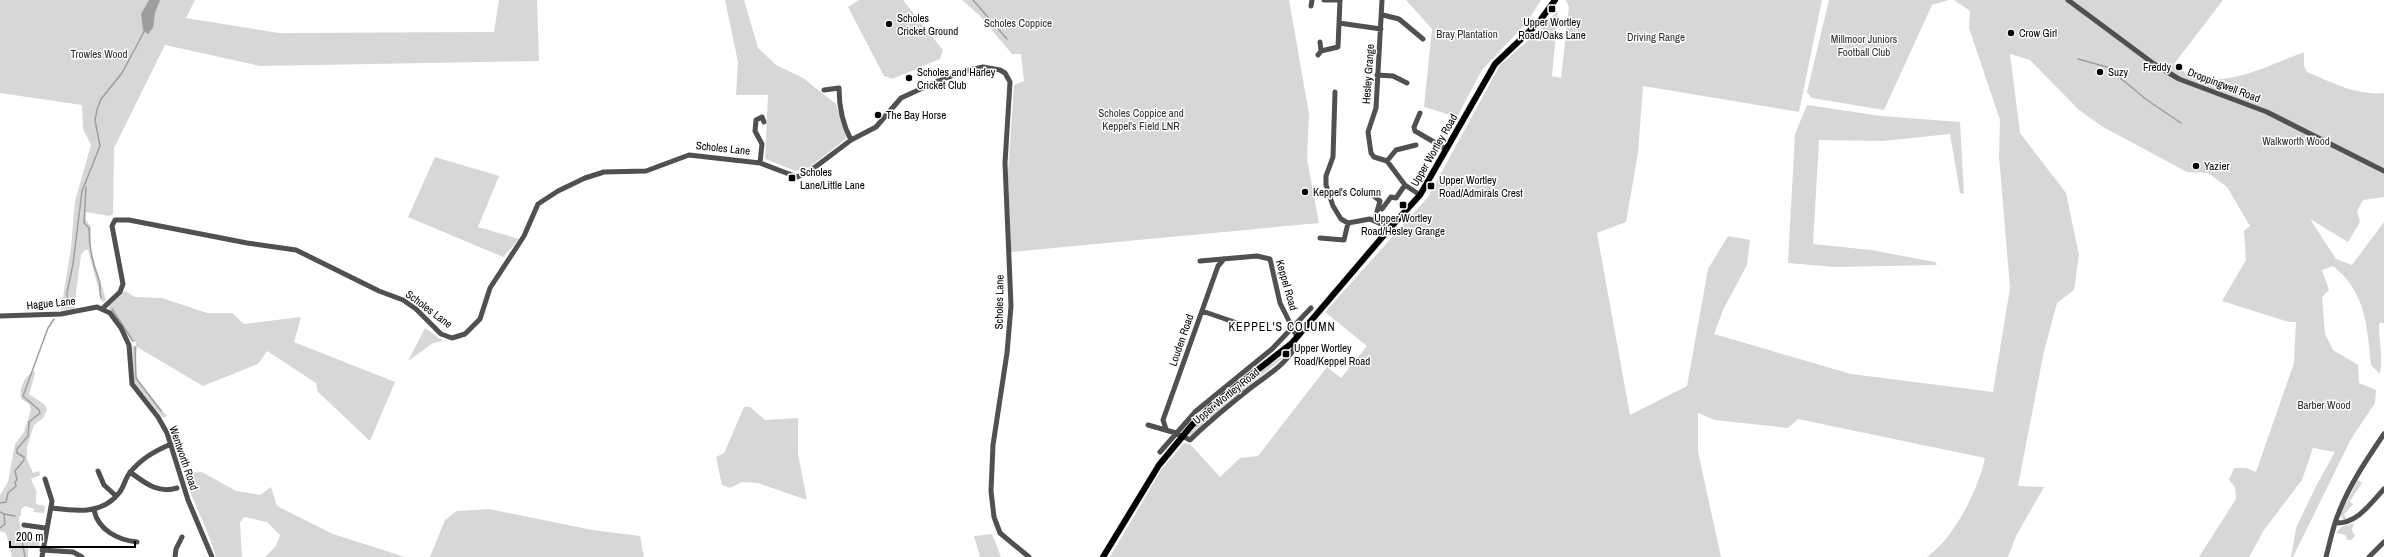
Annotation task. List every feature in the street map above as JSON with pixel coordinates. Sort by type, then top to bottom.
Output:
[{"type":"main road","name":"Upper Wortley Road","points":[[1103,557],[1160,465],[1182,436],[1214,403],[1281,354],[1292,343],[1420,195],[1495,64],[1538,22],[1555,0]]},
{"type":"street","points":[[1311,6],[1312,0]]},
{"type":"street","points":[[1320,42],[1319,53],[1340,47],[1340,0],[1324,0]]},
{"type":"street","name":"Hesley Grange","points":[[1382,0],[1383,15],[1377,75],[1376,108],[1369,126],[1372,155],[1387,161],[1405,185],[1420,195]]},
{"type":"street","name":"Droppingwell Road","points":[[2068,0],[2154,64],[2179,79],[2267,112],[2384,171]]},
{"type":"street","points":[[1383,15],[1399,18],[1423,39]]},
{"type":"street","points":[[1339,22],[1381,29]]},
{"type":"street","name":"Scholes Lane","points":[[103,308],[120,292],[123,284],[112,226],[115,220],[129,220],[247,243],[296,250],[378,291],[403,300],[416,309],[441,334],[452,338],[465,334],[480,319],[492,284],[524,236],[538,204],[543,199],[596,173],[646,171],[689,155],[760,163],[797,177],[810,171],[851,140],[878,125],[900,98],[965,71],[983,67],[998,69],[1005,73],[1010,82],[1005,163],[1011,306],[1007,353],[993,446],[991,492],[994,517],[1000,533],[1029,557]]},
{"type":"street","points":[[1377,75],[1393,76],[1407,82]]},
{"type":"street","points":[[824,90],[839,88],[839,105],[843,126],[851,140]]},
{"type":"street","points":[[1335,92],[1332,157],[1326,176],[1326,185],[1337,214],[1348,223]]},
{"type":"street","points":[[1420,113],[1414,127],[1415,131],[1446,149]]},
{"type":"street","points":[[760,163],[762,144],[756,131],[756,120],[762,117],[764,122]]},
{"type":"street","points":[[1387,161],[1396,150],[1416,145]]},
{"type":"street","points":[[1382,209],[1391,197],[1396,198],[1405,185]]},
{"type":"street","points":[[1369,192],[1380,201],[1375,219]]},
{"type":"street","points":[[1348,223],[1364,219],[1375,219],[1390,228]]},
{"type":"street","points":[[1320,238],[1344,240],[1348,223]]},
{"type":"street","name":"Keppel Road","points":[[1200,261],[1256,256],[1270,259],[1280,303],[1297,337]]},
{"type":"street","name":"Louden Road","points":[[1166,429],[1164,420],[1218,266],[1224,259]]},
{"type":"street","name":"Hague Lane","points":[[0,316],[61,314],[93,307],[103,308]]},
{"type":"street","name":"Wentworth Road","points":[[103,308],[113,316],[127,338],[131,353],[130,378],[134,388],[158,417],[171,444],[188,500],[212,557]]},
{"type":"street","name":"Upper Wortley Road","points":[[1160,452],[1209,399],[1250,369],[1293,329],[1311,308]]},
{"type":"street","points":[[1202,311],[1237,323]]},
{"type":"street","name":"Upper Wortley Road","points":[[1182,436],[1190,440],[1216,415],[1278,367],[1294,349],[1292,343]]},
{"type":"street","points":[[1148,425],[1166,429],[1182,436]]},
{"type":"street","points":[[2326,557],[2335,523],[2355,479],[2384,434]]},
{"type":"street","points":[[51,508],[80,511],[94,510],[108,504],[116,496],[130,472],[152,452],[171,444]]},
{"type":"street","points":[[98,471],[104,485],[116,496]]},
{"type":"street","points":[[130,472],[158,489],[165,491],[177,488]]},
{"type":"street","points":[[42,557],[45,528],[51,508],[51,494],[45,479]]},
{"type":"street","points":[[2335,523],[2342,523],[2355,518],[2384,489]]},
{"type":"street","points":[[94,510],[98,522],[107,531],[123,539],[137,542]]},
{"type":"street","points":[[24,525],[45,528]]},
{"type":"street","points":[[175,557],[182,537]]},
{"type":"street","points":[[2369,557],[2384,542]]},
{"type":"street","points":[[42,550],[73,552],[82,557]]},
{"type":"green space","name":"Trowles Wood","points":[[0,0],[195,0],[186,18],[279,33],[494,32],[499,0],[537,0],[539,61],[260,66],[165,45],[114,148],[113,214],[110,216],[86,212],[86,220],[91,227],[91,251],[106,300],[102,302],[88,250],[85,250],[81,255],[74,309],[61,310],[71,248],[75,201],[91,145],[83,129],[82,105],[0,93]]},
{"type":"green space","points":[[725,0],[744,0],[758,48],[776,65],[803,78],[836,104],[847,138],[810,167],[796,171],[765,159],[768,95],[736,95],[738,62]]},
{"type":"green space","name":"Scholes Cricket Ground","points":[[859,0],[903,0],[943,50],[940,59],[892,79],[884,76],[848,7]]},
{"type":"green space","name":"Scholes Coppice and Keppel's Field LNR","points":[[962,0],[1289,0],[1309,114],[1307,159],[1319,223],[1011,252],[1008,172],[1014,85],[1024,81],[1021,54],[1012,54],[979,15]]},
{"type":"green space","name":"Bray Plantation","points":[[1406,0],[1541,0],[1528,21],[1482,70],[1457,117],[1424,107],[1432,29]]},
{"type":"green space","points":[[1566,0],[1822,0],[1799,112],[1643,86],[1638,153],[1626,222],[1597,233],[1630,415],[1687,386],[1708,269],[1728,236],[1750,240],[1747,265],[1723,310],[1714,334],[1851,374],[1993,392],[2010,288],[1999,156],[2000,120],[1969,28],[1970,11],[1954,0],[2223,0],[2174,64],[2188,74],[2204,79],[2220,79],[2238,76],[2304,52],[2304,66],[2307,72],[2354,90],[2384,93],[2384,197],[2363,200],[2357,211],[2360,222],[2348,242],[2310,219],[2336,259],[2352,265],[2384,222],[2384,323],[2379,323],[2381,355],[2380,374],[2371,365],[2366,323],[2358,298],[2352,287],[2344,276],[2333,266],[2322,270],[2329,290],[2322,297],[2325,334],[2333,350],[2358,365],[2359,383],[2376,390],[2375,403],[2351,439],[2293,557],[2291,557],[2296,528],[2316,486],[2335,452],[2313,448],[2302,480],[2264,530],[2249,557],[2199,557],[2236,499],[2235,487],[2229,480],[2234,468],[2246,468],[2256,472],[2294,363],[2296,322],[2289,322],[2222,301],[2246,260],[2244,231],[2250,226],[2227,187],[2208,173],[2187,172],[2103,127],[2079,110],[2030,60],[2010,54],[2020,133],[2066,193],[2079,255],[2074,290],[2057,303],[2044,351],[2018,486],[2044,487],[2016,536],[2008,557],[1927,557],[1947,538],[1964,512],[1977,484],[1985,458],[1798,419],[1788,428],[1715,420],[1698,413],[1698,452],[1721,557],[1110,557],[1161,470],[1184,443],[1190,444],[1220,477],[1240,458],[1258,456],[1327,367],[1341,378],[1367,346],[1325,312],[1428,197],[1500,65],[1539,31],[1558,10],[1552,76],[1561,78],[1569,7]]},
{"type":"green space","name":"Millmoor Juniors Football Club","points":[[1829,0],[1949,0],[1932,5],[1884,110],[1812,98],[1807,92]]},
{"type":"green space","points":[[1807,105],[1881,116],[1960,122],[1964,194],[1960,193],[1950,134],[1883,141],[1819,140],[1813,244],[1871,250],[1935,262],[1937,265],[1835,267],[1788,263],[1795,134]]},
{"type":"green space","points":[[435,157],[499,176],[478,227],[519,239],[503,257],[408,217]]},
{"type":"green space","points":[[125,291],[135,297],[162,298],[207,313],[232,313],[244,324],[301,317],[294,342],[395,382],[370,441],[318,392],[316,383],[267,351],[258,364],[203,386],[137,347],[135,372],[139,382],[167,416],[163,418],[134,383],[132,347],[136,345],[136,342],[132,342],[108,306]]},
{"type":"green space","points":[[425,328],[443,341],[433,343],[408,361]]},
{"type":"green space","points":[[1287,354],[1191,436],[1186,435],[1221,401],[1246,380]]},
{"type":"green space","points":[[34,371],[35,374],[29,394],[45,405],[47,410],[43,418],[34,425],[27,447],[27,459],[33,473],[39,471],[40,475],[31,479],[37,493],[36,504],[45,506],[44,513],[33,512],[34,509],[25,506],[21,509],[21,515],[19,517],[21,531],[19,540],[33,539],[33,541],[40,541],[39,546],[28,547],[28,557],[12,557],[6,533],[0,531],[0,495],[8,482],[15,444],[24,432],[31,409],[29,404],[21,399],[23,383],[27,376]]},
{"type":"green space","points":[[744,407],[750,407],[765,420],[798,418],[798,454],[807,500],[758,483],[742,482],[730,488],[722,485],[716,457],[724,453]]},
{"type":"green space","points":[[202,472],[236,491],[260,495],[271,487],[277,506],[333,534],[405,557],[265,557],[276,546],[280,535],[267,522],[244,517],[240,522],[242,557],[216,557],[184,473]]},
{"type":"green space","points":[[2358,480],[2362,483],[2350,501],[2353,504],[2344,515],[2347,519],[2344,520],[2341,517],[2341,513]]},
{"type":"green space","points":[[489,509],[592,530],[640,536],[644,557],[430,557],[445,520],[457,511]]},
{"type":"green space","points":[[2354,523],[2352,530],[2355,536],[2351,540],[2347,540],[2346,535],[2336,533],[2341,527]]},
{"type":"green space","points":[[992,534],[1001,557],[980,557],[974,536]]},
{"type":"shaded area","points":[[149,0],[160,0],[155,13],[153,28],[148,34],[143,30],[141,14]]},
{"type":"waterway","points":[[973,0],[1007,39]]},
{"type":"waterway","points":[[68,306],[67,293],[73,264],[82,191],[100,146],[95,120],[97,110],[101,99],[122,73],[145,30]]},
{"type":"waterway","points":[[2078,59],[2107,67],[2147,100],[2181,123]]},
{"type":"waterway","points":[[86,187],[84,223],[89,228],[91,255],[100,282],[101,298]]},
{"type":"waterway","points":[[112,309],[133,341]]},
{"type":"waterway","points":[[0,503],[6,502],[8,493],[16,486],[15,482],[17,480],[15,471],[24,460],[24,457],[17,453],[17,449],[28,436],[29,422],[40,413],[39,410],[23,396],[48,328],[54,319]]},
{"type":"waterway","points":[[135,347],[136,378],[161,411]]},
{"type":"waterway","points":[[0,512],[4,514],[5,524],[0,528]]},
{"type":"waterway","points":[[4,514],[15,516]]},
{"type":"waterway","points":[[22,541],[25,557]]},
{"type":"place","name":"Upper Wortley Road/Oaks Lane","points":[[1552,9]]},
{"type":"place","name":"Scholes Cricket Ground","points":[[889,24]]},
{"type":"place","name":"Crow Girl","points":[[2011,33]]},
{"type":"place","name":"Freddy","points":[[2179,67]]},
{"type":"place","name":"Suzy","points":[[2100,72]]},
{"type":"place","name":"Scholes and Harley Cricket Club","points":[[909,78]]},
{"type":"place","name":"The Bay Horse","points":[[878,115]]},
{"type":"place","name":"Yazier","points":[[2196,166]]},
{"type":"place","name":"Scholes Lane/Little Lane","points":[[792,178]]},
{"type":"place","name":"Upper Wortley Road/Admirals Crest","points":[[1431,186]]},
{"type":"place","name":"Keppel's Column","points":[[1305,192]]},
{"type":"place","name":"Upper Wortley Road/Hesley Grange","points":[[1403,205]]},
{"type":"place","name":"Upper Wortley Road/Keppel Road","points":[[1286,354]]},
{"type":"district","name":"KEPPEL'S COLUMN","points":[[1282,327]]},
{"type":"park label","name":"Scholes Coppice","points":[[1018,23]]},
{"type":"park label","name":"Driving Range","points":[[1656,37]]},
{"type":"park label","name":"Walkworth Wood","points":[[2296,141]]},
{"type":"park label","name":"Barber Wood","points":[[2324,405]]}]
